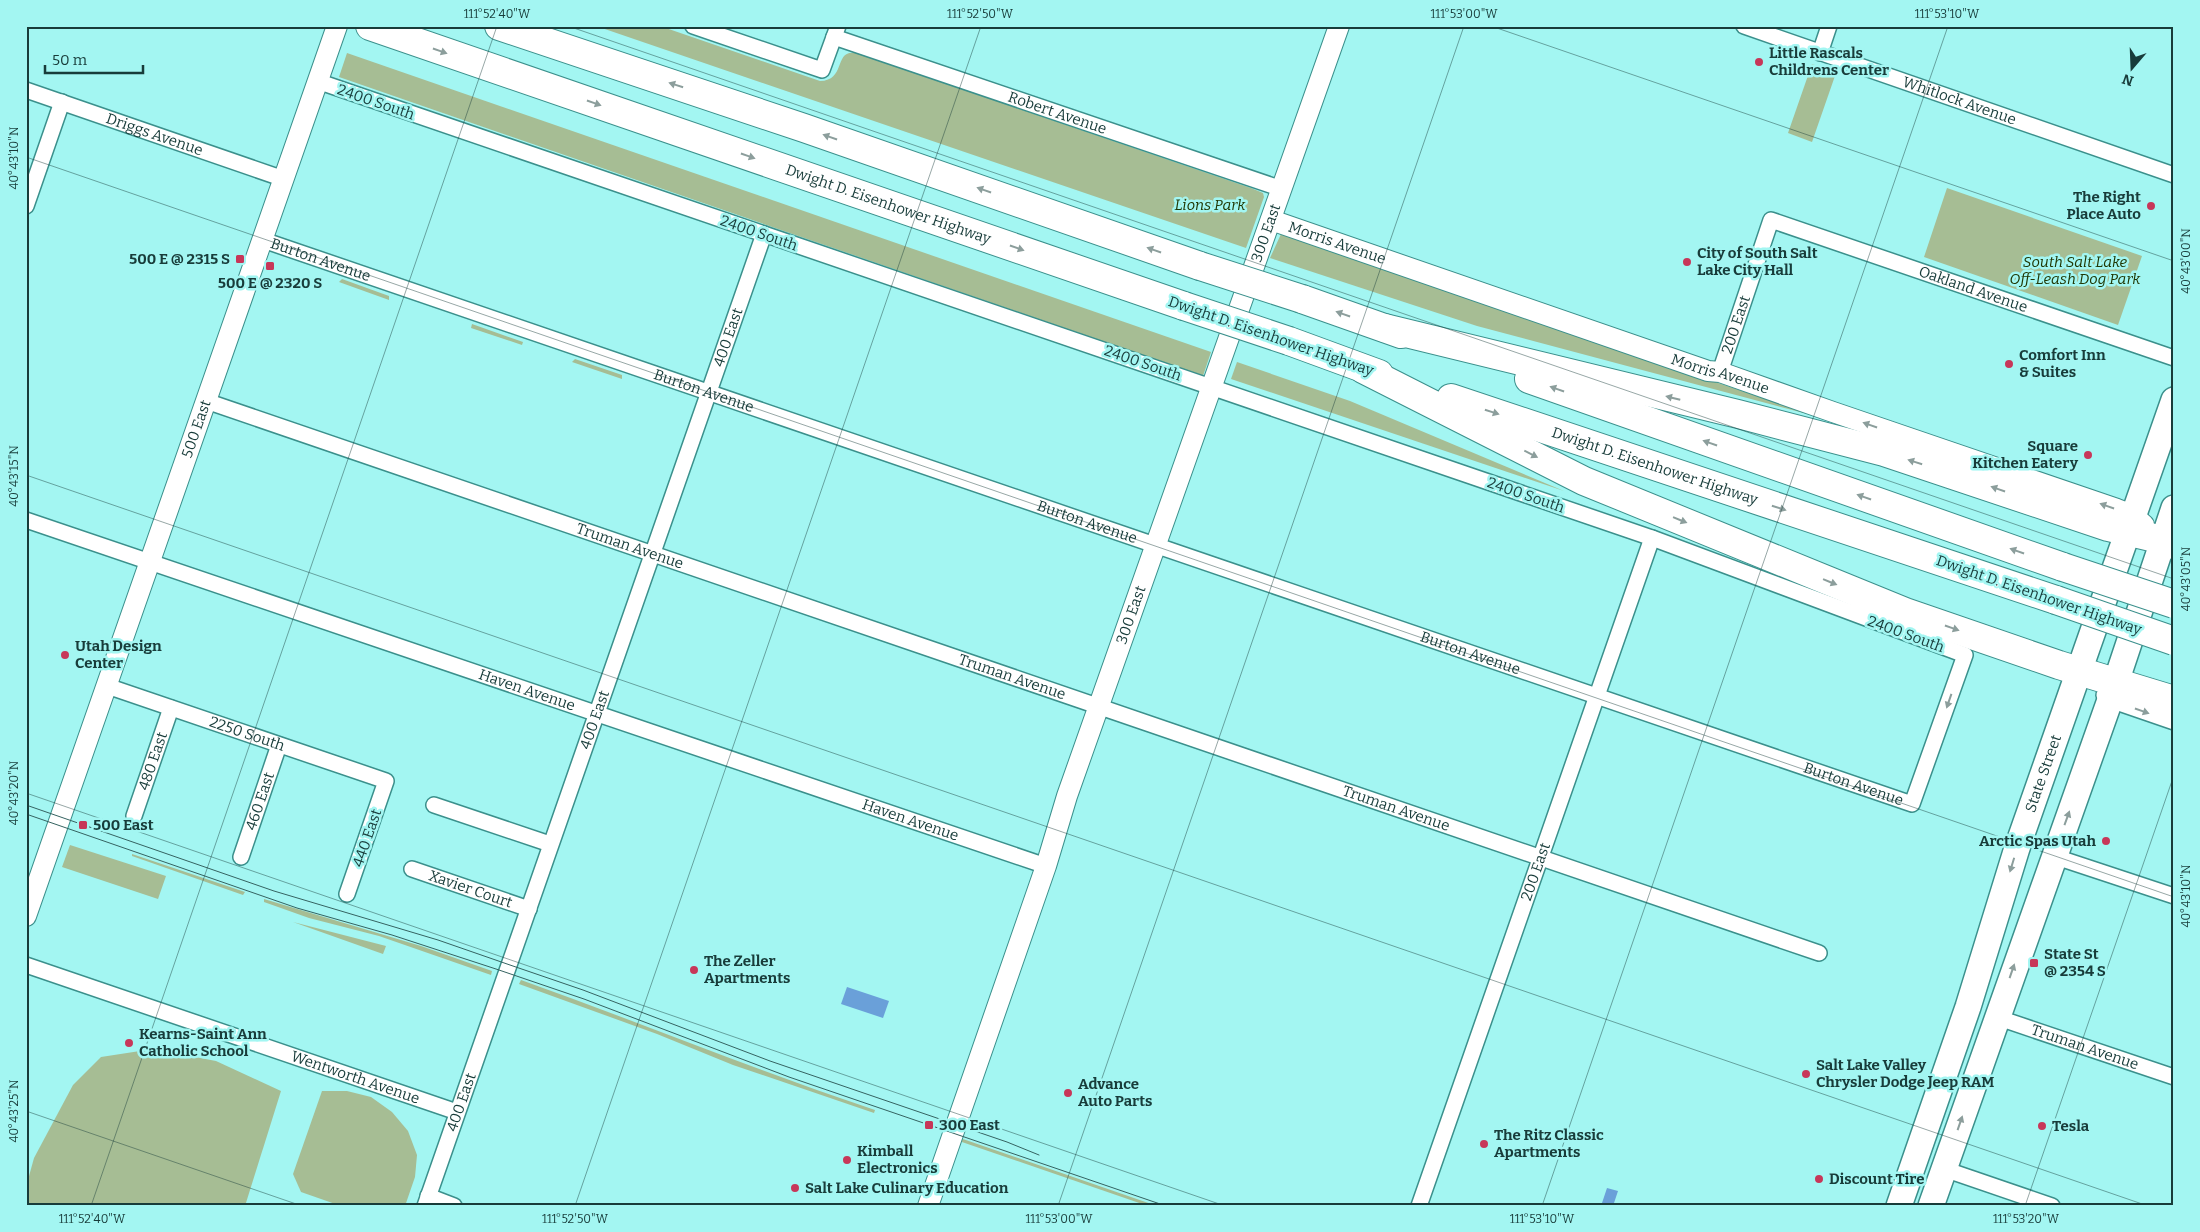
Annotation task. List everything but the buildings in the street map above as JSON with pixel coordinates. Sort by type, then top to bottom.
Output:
[{"type":"highway","points":[[499,26],[804,128],[1200,266],[1302,299],[2063,567],[2174,604]]},
{"type":"highway","name":"Dwight D. Eisenhower Highway","points":[[382,31],[1363,369],[2174,640]]},
{"type":"highway","points":[[1385,328],[1728,411],[1884,452],[2108,527],[2130,523],[2168,542]]},
{"type":"highway","points":[[1363,369],[1584,481],[1906,612],[2079,672],[2113,691],[2174,700]]},
{"type":"main road","name":"State Street","points":[[1898,1206],[1968,1006],[2017,848],[2174,400]]},
{"type":"main road","points":[[1931,1206],[1996,1017],[2168,542],[2174,508]]},
{"type":"main road","points":[[1994,921],[2005,938],[1986,999],[1996,1017]]},
{"type":"main road","points":[[1968,1006],[1978,1028],[1966,1067],[1976,1077]]},
{"type":"street","name":"500 East","points":[[26,916],[337,26]]},
{"type":"street","points":[[693,26],[822,70],[836,32]]},
{"type":"street","name":"300 East","points":[[928,1206],[1046,866],[1067,796],[1339,26]]},
{"type":"street","name":"Whitlock Avenue","points":[[1744,26],[2174,175]]},
{"type":"street","points":[[1820,52],[1829,26]]},
{"type":"street","name":"Robert Avenue","points":[[836,32],[1282,189]]},
{"type":"street","name":"2400 South","points":[[317,81],[1652,538],[1965,655],[1912,804]]},
{"type":"street","name":"Driggs Avenue","points":[[26,90],[284,179]]},
{"type":"street","points":[[26,206],[62,102]]},
{"type":"street","name":"Morris Avenue","points":[[1271,220],[1708,371],[1720,372],[2130,523]]},
{"type":"street","name":"200 East","points":[[1720,372],[1771,220]]},
{"type":"street","name":"Oakland Avenue","points":[[1771,220],[2174,358]]},
{"type":"street","name":"400 East","points":[[427,1201],[764,234]]},
{"type":"street","name":"Burton Avenue","points":[[263,240],[1912,804]]},
{"type":"street","name":"Truman Avenue","points":[[206,401],[1819,953]]},
{"type":"street","name":"Haven Avenue","points":[[26,520],[1046,866]]},
{"type":"street","name":"200 East","points":[[1419,1206],[1652,538]]},
{"type":"street","name":"2250 South","points":[[107,686],[386,781]]},
{"type":"street","points":[[2113,691],[2174,722]]},
{"type":"street","name":"480 East","points":[[134,816],[171,708]]},
{"type":"street","name":"460 East","points":[[241,857],[279,745]]},
{"type":"street","name":"440 East","points":[[347,894],[386,781]]},
{"type":"street","points":[[434,804],[550,844]]},
{"type":"street","points":[[2054,856],[2174,896]]},
{"type":"street","name":"Xavier Court","points":[[412,869],[529,909]]},
{"type":"street","name":"Wentworth Avenue","points":[[26,965],[457,1112]]},
{"type":"street","name":"Truman Avenue","points":[[1996,1017],[2174,1077]]},
{"type":"street","points":[[1944,1169],[2052,1206]]},
{"type":"street","points":[[427,1201],[454,1206]]},
{"type":"green space","name":"Lions Park","points":[[596,26],[660,26],[820,81],[834,76],[844,56],[849,53],[856,53],[1251,188],[1263,193],[1264,197],[1246,248]]},
{"type":"green space","points":[[347,53],[1211,352],[1203,376],[339,77]]},
{"type":"green space","points":[[1812,64],[1836,73],[1812,142],[1788,133]]},
{"type":"green space","name":"South Salt Lake Off-Leash Dog Park","points":[[1947,188],[2142,256],[2118,325],[1924,257]]},
{"type":"green space","points":[[1281,234],[1815,416],[1477,326],[1270,258]]},
{"type":"green space","points":[[342,279],[389,296],[389,300],[339,282]]},
{"type":"green space","points":[[472,324],[523,342],[522,345],[471,328]]},
{"type":"green space","points":[[575,359],[622,375],[622,379],[572,362]]},
{"type":"green space","points":[[1237,362],[1350,401],[1564,491],[1231,379]]},
{"type":"green space","points":[[70,845],[166,876],[158,899],[62,867]]},
{"type":"green space","points":[[132,854],[245,892],[243,895],[132,856]]},
{"type":"green space","points":[[264,899],[421,946],[492,971],[491,975],[379,936],[309,918],[264,902]]},
{"type":"green space","points":[[293,922],[386,946],[383,954]]},
{"type":"green space","points":[[521,980],[786,1079],[875,1110],[874,1113],[733,1065],[657,1034],[519,984]]},
{"type":"green space","points":[[153,1049],[216,1061],[281,1091],[245,1206],[26,1206],[26,1187],[34,1158],[73,1085],[101,1057]]},
{"type":"green space","points":[[322,1091],[347,1091],[371,1097],[392,1112],[408,1131],[417,1155],[415,1177],[405,1206],[341,1206],[301,1192],[293,1174]]},
{"type":"green space","points":[[960,1138],[1157,1206],[1148,1206],[959,1141]]},
{"type":"water","points":[[847,987],[889,1001],[883,1018],[841,1004]]},
{"type":"water","points":[[1607,1188],[1618,1191],[1613,1206],[1601,1206]]},
{"type":"tram line","points":[[26,805],[274,891],[438,940],[583,990],[770,1061],[1007,1142],[1039,1155]]},
{"type":"tram line","points":[[26,814],[297,908],[392,935],[584,999],[789,1077],[1166,1206]]},
{"type":"place","name":"Little Rascals Childrens Center","points":[[1759,62]]},
{"type":"place","name":"The Right Place Auto","points":[[2151,206]]},
{"type":"place","name":"500 E @ 2315 S","points":[[240,259]]},
{"type":"place","name":"City of South Salt Lake City Hall","points":[[1687,262]]},
{"type":"place","name":"500 E @ 2320 S","points":[[270,266]]},
{"type":"place","name":"Comfort Inn & Suites","points":[[2009,364]]},
{"type":"place","name":"Square Kitchen Eatery","points":[[2088,455]]},
{"type":"place","name":"Utah Design Center","points":[[65,655]]},
{"type":"place","name":"500 East","points":[[83,825]]},
{"type":"place","name":"Arctic Spas Utah","points":[[2106,841]]},
{"type":"place","name":"State St @ 2354 S","points":[[2034,963]]},
{"type":"place","name":"The Zeller Apartments","points":[[694,970]]},
{"type":"place","name":"Kearns-Saint Ann Catholic School","points":[[129,1043]]},
{"type":"place","name":"Salt Lake Valley Chrysler Dodge Jeep RAM","points":[[1806,1074]]},
{"type":"place","name":"Advance Auto Parts","points":[[1068,1093]]},
{"type":"place","name":"300 East","points":[[929,1125]]},
{"type":"place","name":"Tesla","points":[[2042,1126]]},
{"type":"place","name":"The Ritz Classic Apartments","points":[[1484,1144]]},
{"type":"place","name":"Kimball Electronics","points":[[847,1160]]},
{"type":"place","name":"Discount Tire","points":[[1819,1179]]},
{"type":"place","name":"Salt Lake Culinary Education","points":[[795,1188]]}]
